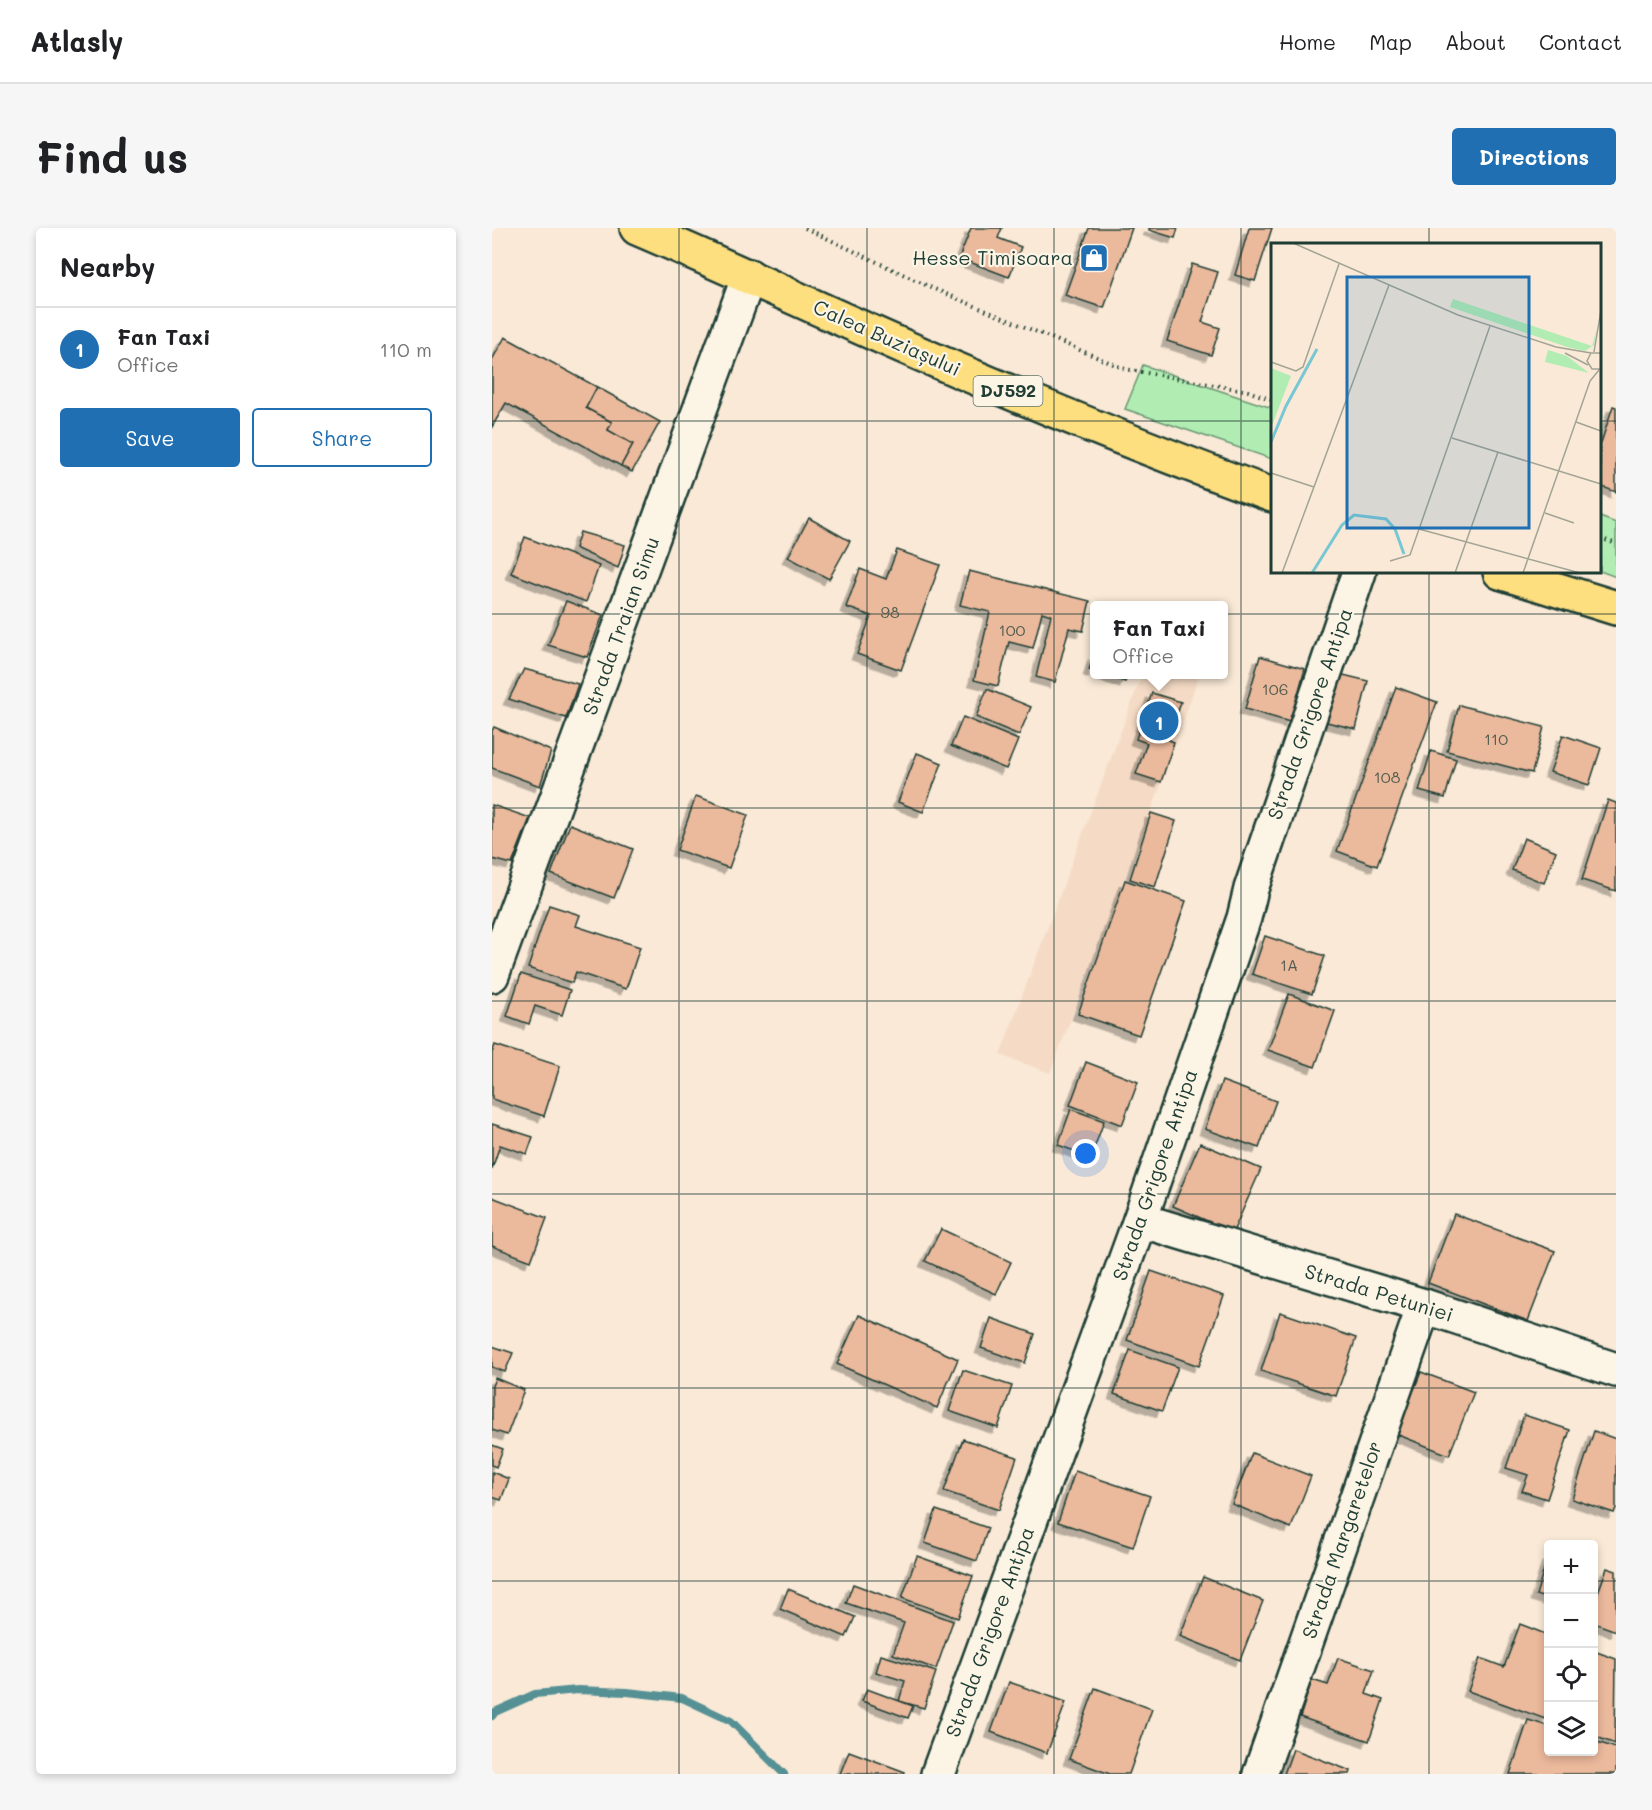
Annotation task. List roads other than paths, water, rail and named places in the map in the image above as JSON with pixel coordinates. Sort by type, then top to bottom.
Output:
[{"type":"main road","name":"Calea Buziașului","points":[[637,228],[959,370],[1177,460],[1271,495]]},
{"type":"main road","points":[[1503,573],[1616,609]]},
{"type":"street","name":"Strada Traian Simu","points":[[492,975],[749,276]]},
{"type":"street","name":"Strada Grigore Antipa","points":[[938,1774],[1140,1220],[1244,918],[1251,889],[1359,573]]},
{"type":"street","name":"Strada Petuniei","points":[[1140,1220],[1424,1306],[1616,1370]]},
{"type":"street","name":"Strada Margaretelor","points":[[1260,1774],[1424,1306]]},
{"type":"waterway","points":[[492,1716],[495,1712],[535,1694],[578,1690],[682,1698],[731,1721],[784,1774]]},
{"type":"place","name":"Hesse Timisoara","points":[[1094,258]]},
{"type":"place","name":"Fan Taxi","points":[[1159,721]]}]
